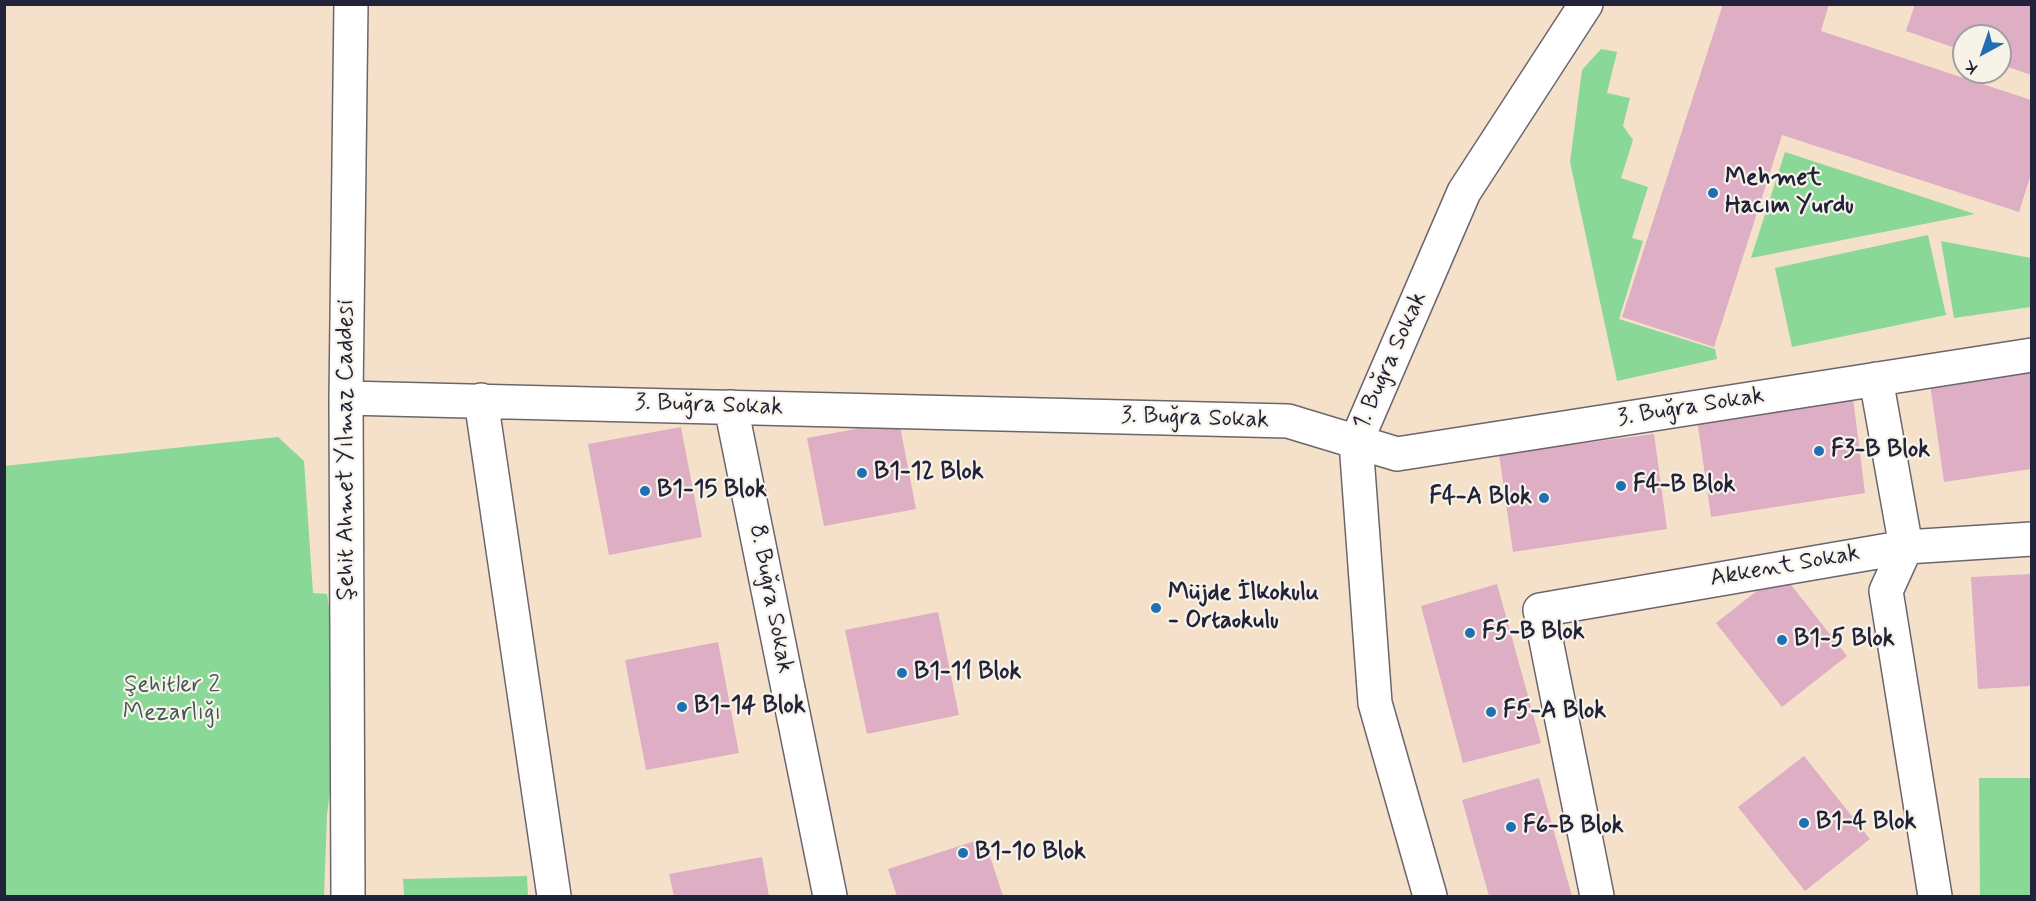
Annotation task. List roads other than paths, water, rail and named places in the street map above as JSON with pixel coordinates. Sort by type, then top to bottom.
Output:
[{"type":"street","name":"Şehit Ahmet Yılmaz Caddesi","points":[[348,897],[346,398],[351,4]]},
{"type":"street","name":"1. Buğra Sokak","points":[[1430,897],[1375,703],[1356,442],[1464,192],[1587,4]]},
{"type":"street","name":"3. Buğra Sokak","points":[[346,398],[1288,421],[1397,454],[2031,355]]},
{"type":"street","points":[[1876,379],[1906,547],[1886,591],[1935,897]]},
{"type":"street","points":[[481,400],[555,897]]},
{"type":"street","name":"8. Buğra Sokak","points":[[731,407],[830,897]]},
{"type":"street","name":"Akkent Sokak","points":[[1597,897],[1540,610],[1906,547],[2031,539]]},
{"type":"place","name":"Mehmet Hacım Yurdu","points":[[1713,193]]},
{"type":"place","name":"F3-B Blok","points":[[1819,451]]},
{"type":"place","name":"B1-12 Blok","points":[[862,473]]},
{"type":"place","name":"F4-B Blok","points":[[1621,486]]},
{"type":"place","name":"B1-15 Blok","points":[[645,491]]},
{"type":"place","name":"F4-A Blok","points":[[1544,498]]},
{"type":"place","name":"Müjde İlkokulu - Ortaokulu","points":[[1156,608]]},
{"type":"place","name":"F5-B Blok","points":[[1470,633]]},
{"type":"place","name":"B1-5 Blok","points":[[1782,640]]},
{"type":"place","name":"B1-11 Blok","points":[[902,673]]},
{"type":"place","name":"B1-14 Blok","points":[[682,707]]},
{"type":"place","name":"F5-A Blok","points":[[1491,712]]},
{"type":"place","name":"B1-4 Blok","points":[[1804,823]]},
{"type":"place","name":"F6-B Blok","points":[[1511,827]]},
{"type":"place","name":"B1-10 Blok","points":[[963,853]]},
{"type":"park label","name":"Şehitler 2 Mezarlığı","points":[[172,700]]}]
